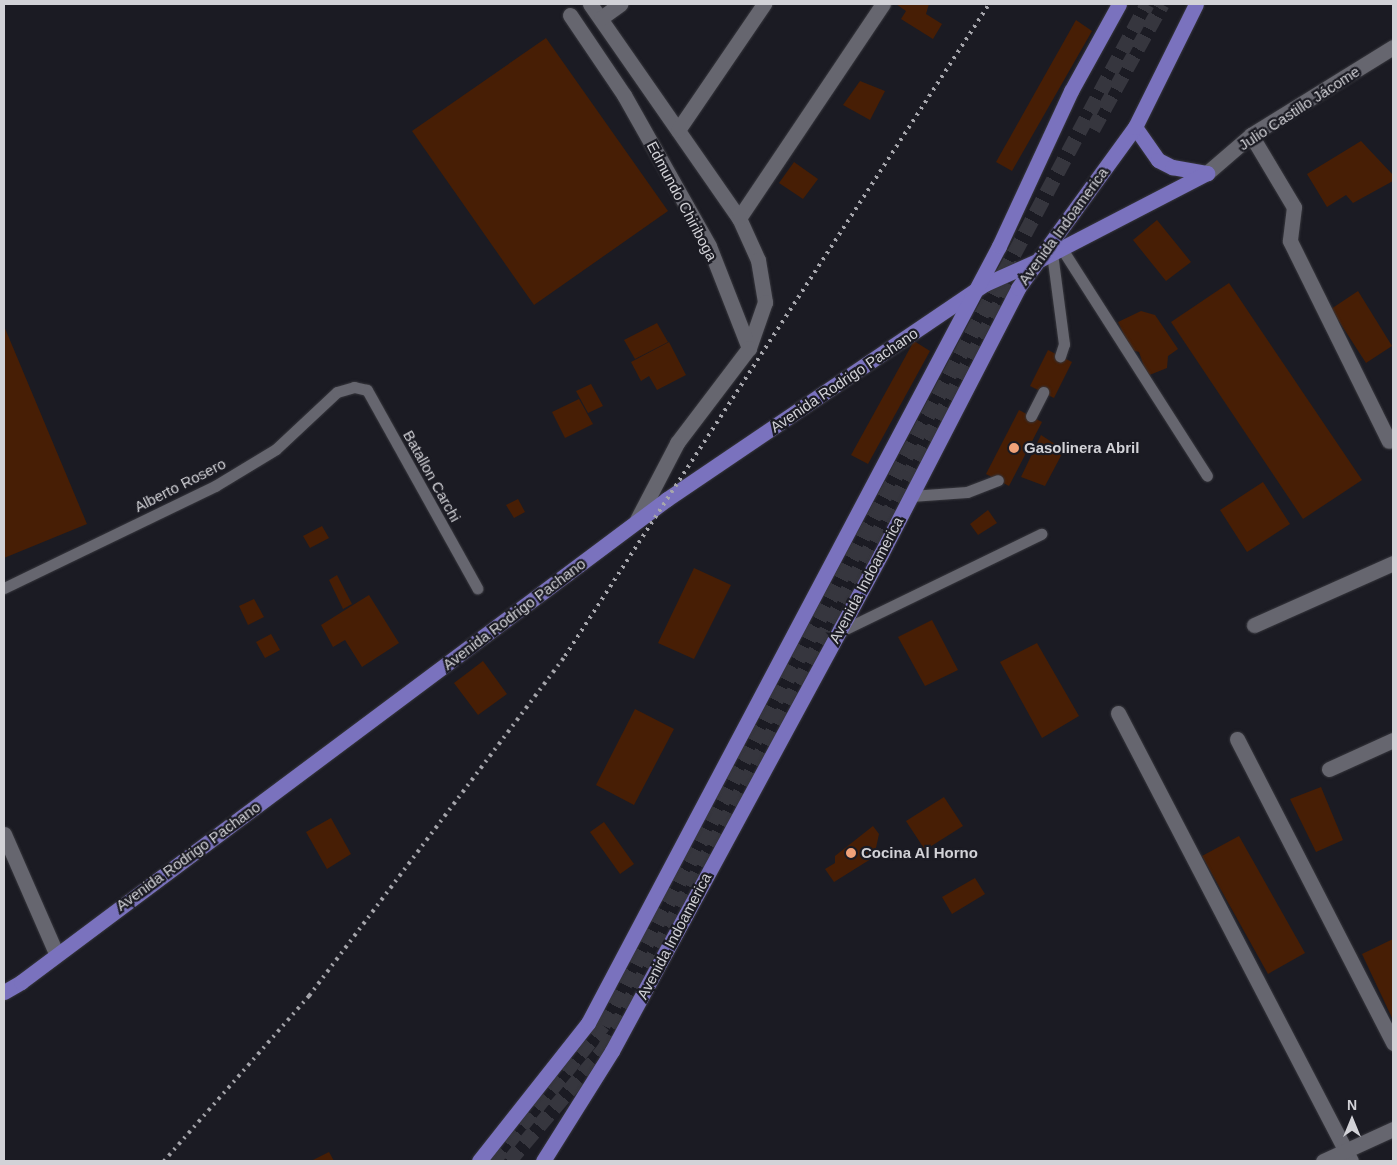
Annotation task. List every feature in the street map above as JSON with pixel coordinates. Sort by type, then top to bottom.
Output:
[{"type":"main road","points":[[479,1161],[588,1023],[944,347],[976,291],[1071,91],[1119,4]]},
{"type":"main road","name":"Avenida Indoamerica","points":[[543,1161],[612,1051],[839,632],[1018,288],[1051,254],[1135,127],[1196,4]]},
{"type":"main road","points":[[1135,127],[1158,160],[1172,167],[1207,173]]},
{"type":"main road","name":"Avenida Rodrigo Pachano","points":[[4,992],[21,982],[56,953],[486,637],[637,520],[976,291],[1207,173]]},
{"type":"main road","points":[[933,320],[944,347]]},
{"type":"street","points":[[590,4],[739,218],[758,260],[765,302],[749,348],[678,444],[637,520]]},
{"type":"street","points":[[601,18],[620,4]]},
{"type":"street","points":[[678,130],[764,4]]},
{"type":"street","points":[[739,218],[883,4]]},
{"type":"street","name":"Edmundo Chiriboga","points":[[570,14],[624,95],[709,246],[749,348]]},
{"type":"street","name":"Julio Castillo Jácome","points":[[1207,173],[1251,135],[1393,47]]},
{"type":"street","points":[[1251,135],[1294,207],[1290,241],[1389,441]]},
{"type":"street","points":[[1254,625],[1393,563]]},
{"type":"street","points":[[1118,713],[1349,1156]]},
{"type":"street","points":[[1237,739],[1393,1043]]},
{"type":"street","points":[[1329,769],[1393,740]]},
{"type":"street","points":[[4,834],[56,953]]},
{"type":"street","points":[[1323,1161],[1349,1156],[1393,1128]]},
{"type":"lane","points":[[1051,254],[1064,344],[1060,356]]},
{"type":"lane","points":[[1051,254],[1207,476]]},
{"type":"lane","name":"Alberto Rosero","points":[[4,588],[215,486],[276,449],[337,392],[354,387]]},
{"type":"lane","name":"Batallon Carchi","points":[[354,387],[367,390],[477,588]]},
{"type":"lane","points":[[1031,416],[1042,392]]},
{"type":"lane","points":[[911,496],[967,492],[998,480]]},
{"type":"lane","points":[[839,632],[1041,534]]},
{"type":"building","points":[[896,4],[929,4],[926,14],[942,24],[933,39],[901,19],[906,11]]},
{"type":"building","points":[[1076,20],[1092,31],[1012,171],[996,162]]},
{"type":"building","points":[[546,38],[668,211],[534,305],[412,131]]},
{"type":"building","points":[[860,81],[885,91],[870,120],[843,105]]},
{"type":"building","points":[[1361,141],[1393,175],[1393,181],[1353,203],[1346,195],[1327,207],[1307,174]]},
{"type":"building","points":[[794,162],[818,179],[803,199],[779,183]]},
{"type":"building","points":[[1157,220],[1191,262],[1166,281],[1133,240]]},
{"type":"building","points":[[1229,283],[1362,480],[1303,519],[1171,322]]},
{"type":"building","points":[[1358,291],[1392,346],[1366,363],[1331,309]]},
{"type":"building","points":[[1141,311],[1155,315],[1178,349],[1168,356],[1167,368],[1147,376],[1139,352],[1131,350],[1118,322]]},
{"type":"building","points":[[657,323],[668,342],[635,359],[624,340]]},
{"type":"building","points":[[4,326],[87,524],[4,558]]},
{"type":"building","points":[[914,341],[930,351],[868,464],[851,455]]},
{"type":"building","points":[[669,342],[686,375],[657,390],[649,376],[641,381],[631,362]]},
{"type":"building","name":"Gasolinera Abril","points":[[1048,350],[1072,362],[1054,398],[1030,386]]},
{"type":"building","points":[[591,384],[603,406],[588,413],[576,391]]},
{"type":"building","points":[[579,399],[593,424],[565,438],[552,412]]},
{"type":"building","name":"Gasolinera Abril","points":[[1019,410],[1042,422],[1009,486],[986,474]]},
{"type":"building","name":"Gasolinera Abril","points":[[1041,435],[1064,450],[1045,486],[1021,477]]},
{"type":"building","points":[[1263,482],[1290,524],[1247,552],[1220,510]]},
{"type":"building","points":[[518,499],[525,512],[514,518],[506,505]]},
{"type":"building","points":[[988,510],[997,523],[978,535],[970,524]]},
{"type":"building","points":[[322,526],[329,538],[310,548],[303,536]]},
{"type":"building","points":[[694,568],[731,585],[694,659],[658,643]]},
{"type":"building","points":[[337,575],[352,604],[343,609],[329,580]]},
{"type":"building","points":[[369,595],[399,643],[362,667],[345,640],[333,647],[321,625]]},
{"type":"building","points":[[254,599],[264,617],[248,625],[239,606]]},
{"type":"building","points":[[932,620],[958,670],[925,686],[898,637]]},
{"type":"building","points":[[271,634],[280,650],[265,658],[256,642]]},
{"type":"building","points":[[1037,643],[1079,716],[1042,738],[1000,662]]},
{"type":"building","points":[[483,661],[507,694],[478,715],[454,683]]},
{"type":"building","points":[[635,709],[674,729],[634,805],[596,785]]},
{"type":"building","points":[[1321,787],[1343,840],[1316,852],[1290,799]]},
{"type":"building","points":[[944,797],[963,826],[925,850],[906,821]]},
{"type":"building","points":[[331,818],[351,854],[327,869],[306,832]]},
{"type":"building","points":[[604,822],[634,864],[620,874],[590,832]]},
{"type":"building","points":[[873,826],[879,834],[874,857],[834,882],[825,869],[835,863],[835,856]]},
{"type":"building","points":[[1239,836],[1305,953],[1268,974],[1202,856]]},
{"type":"building","points":[[975,878],[985,894],[952,914],[942,897]]},
{"type":"building","points":[[1393,939],[1393,1020],[1362,954]]},
{"type":"building","points":[[329,1152],[334,1161],[311,1161]]},
{"type":"tunnel","points":[[493,1161],[603,1025],[1147,4]]},
{"type":"tunnel","points":[[1093,129],[1162,4]]},
{"type":"tunnel","points":[[509,1161],[604,1049],[1022,262]]},
{"type":"railway","points":[[164,1161],[309,996],[565,656],[989,4]]},
{"type":"place","name":"Gasolinera Abril","points":[[1014,448]]},
{"type":"place","name":"Cocina Al Horno","points":[[851,853]]}]
